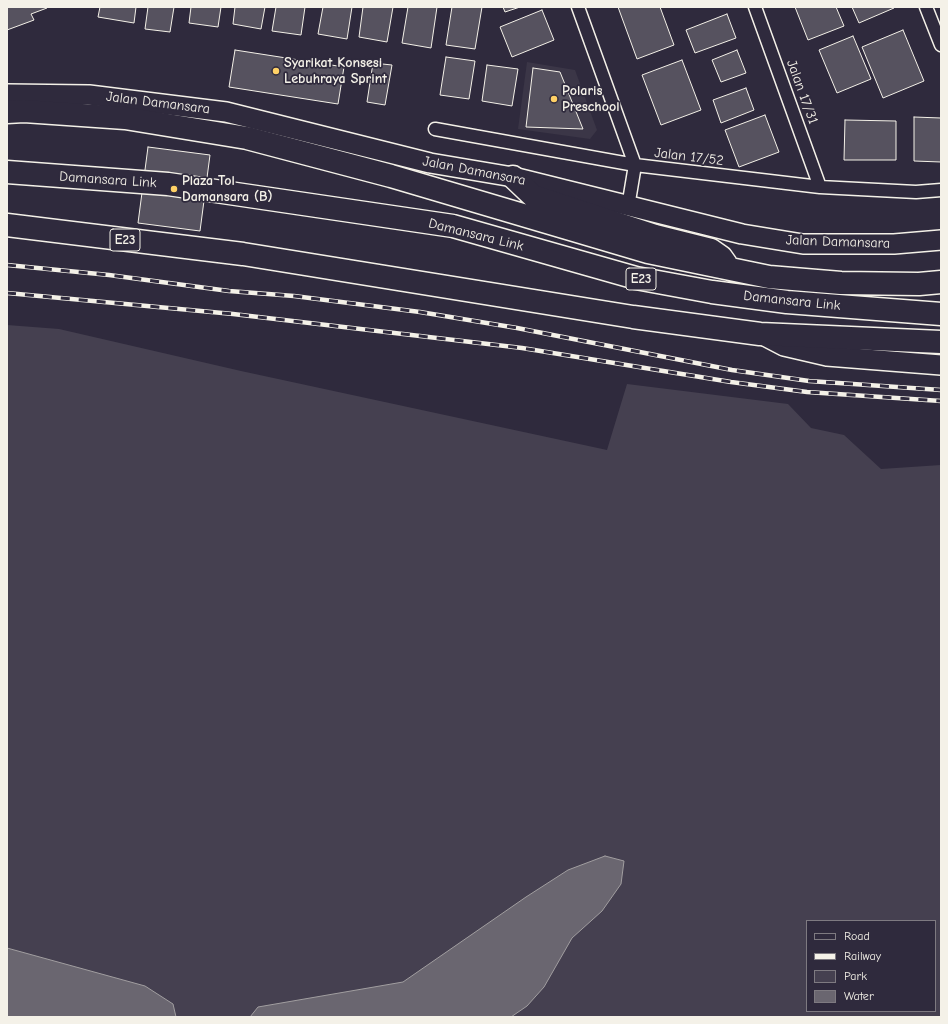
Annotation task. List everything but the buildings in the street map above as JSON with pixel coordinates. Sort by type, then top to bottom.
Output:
[{"type":"highway","points":[[7,112],[24,111],[125,118],[247,138],[391,176],[648,252],[769,277],[841,283],[919,284],[941,282]]},
{"type":"highway","name":"Damansara Link","points":[[7,172],[168,184],[453,226],[636,278],[712,292],[787,302],[941,314]]},
{"type":"highway","points":[[513,177],[533,196],[550,203],[655,236],[711,250],[720,257],[729,269]]},
{"type":"highway","name":"E23","points":[[7,225],[243,254],[633,317],[760,334],[941,342]]},
{"type":"main road","name":"Jalan Damansara","points":[[7,94],[89,95],[226,112],[430,163],[513,177],[628,207],[742,234],[803,244],[894,244],[941,240]]},
{"type":"main road","points":[[760,334],[784,346],[827,356],[941,366]]},
{"type":"street","points":[[578,7],[634,166],[628,207]]},
{"type":"street","name":"Jalan 17/31","points":[[755,7],[820,187]]},
{"type":"street","points":[[926,7],[941,45]]},
{"type":"street","name":"Jalan 17/52","points":[[436,129],[634,166],[820,187],[916,192],[941,190]]},
{"type":"shaded area","name":"Polaris Preschool","points":[[527,62],[575,70],[597,130],[590,139],[518,129]]},
{"type":"green space","points":[[7,325],[59,329],[241,371],[607,450],[627,384],[788,404],[811,428],[844,435],[881,469],[941,465],[941,1017],[7,1017]]},
{"type":"water","points":[[605,856],[624,861],[621,884],[602,911],[572,938],[544,987],[527,1006],[511,1017],[250,1017],[258,1007],[403,982],[526,897],[568,870]]},
{"type":"water","points":[[7,948],[145,986],[173,1004],[176,1017],[7,1017]]},
{"type":"railway","points":[[7,265],[109,275],[229,291],[294,296],[420,312],[517,328],[732,370],[809,381],[941,390]]},
{"type":"railway","points":[[7,293],[233,314],[522,348],[731,382],[807,392],[941,401]]},
{"type":"place","name":"Syarikat Konsesi Lebuhraya Sprint","points":[[276,71]]},
{"type":"place","name":"Polaris Preschool","points":[[554,99]]},
{"type":"place","name":"Plaza Tol Damansara (B)","points":[[174,189]]}]
